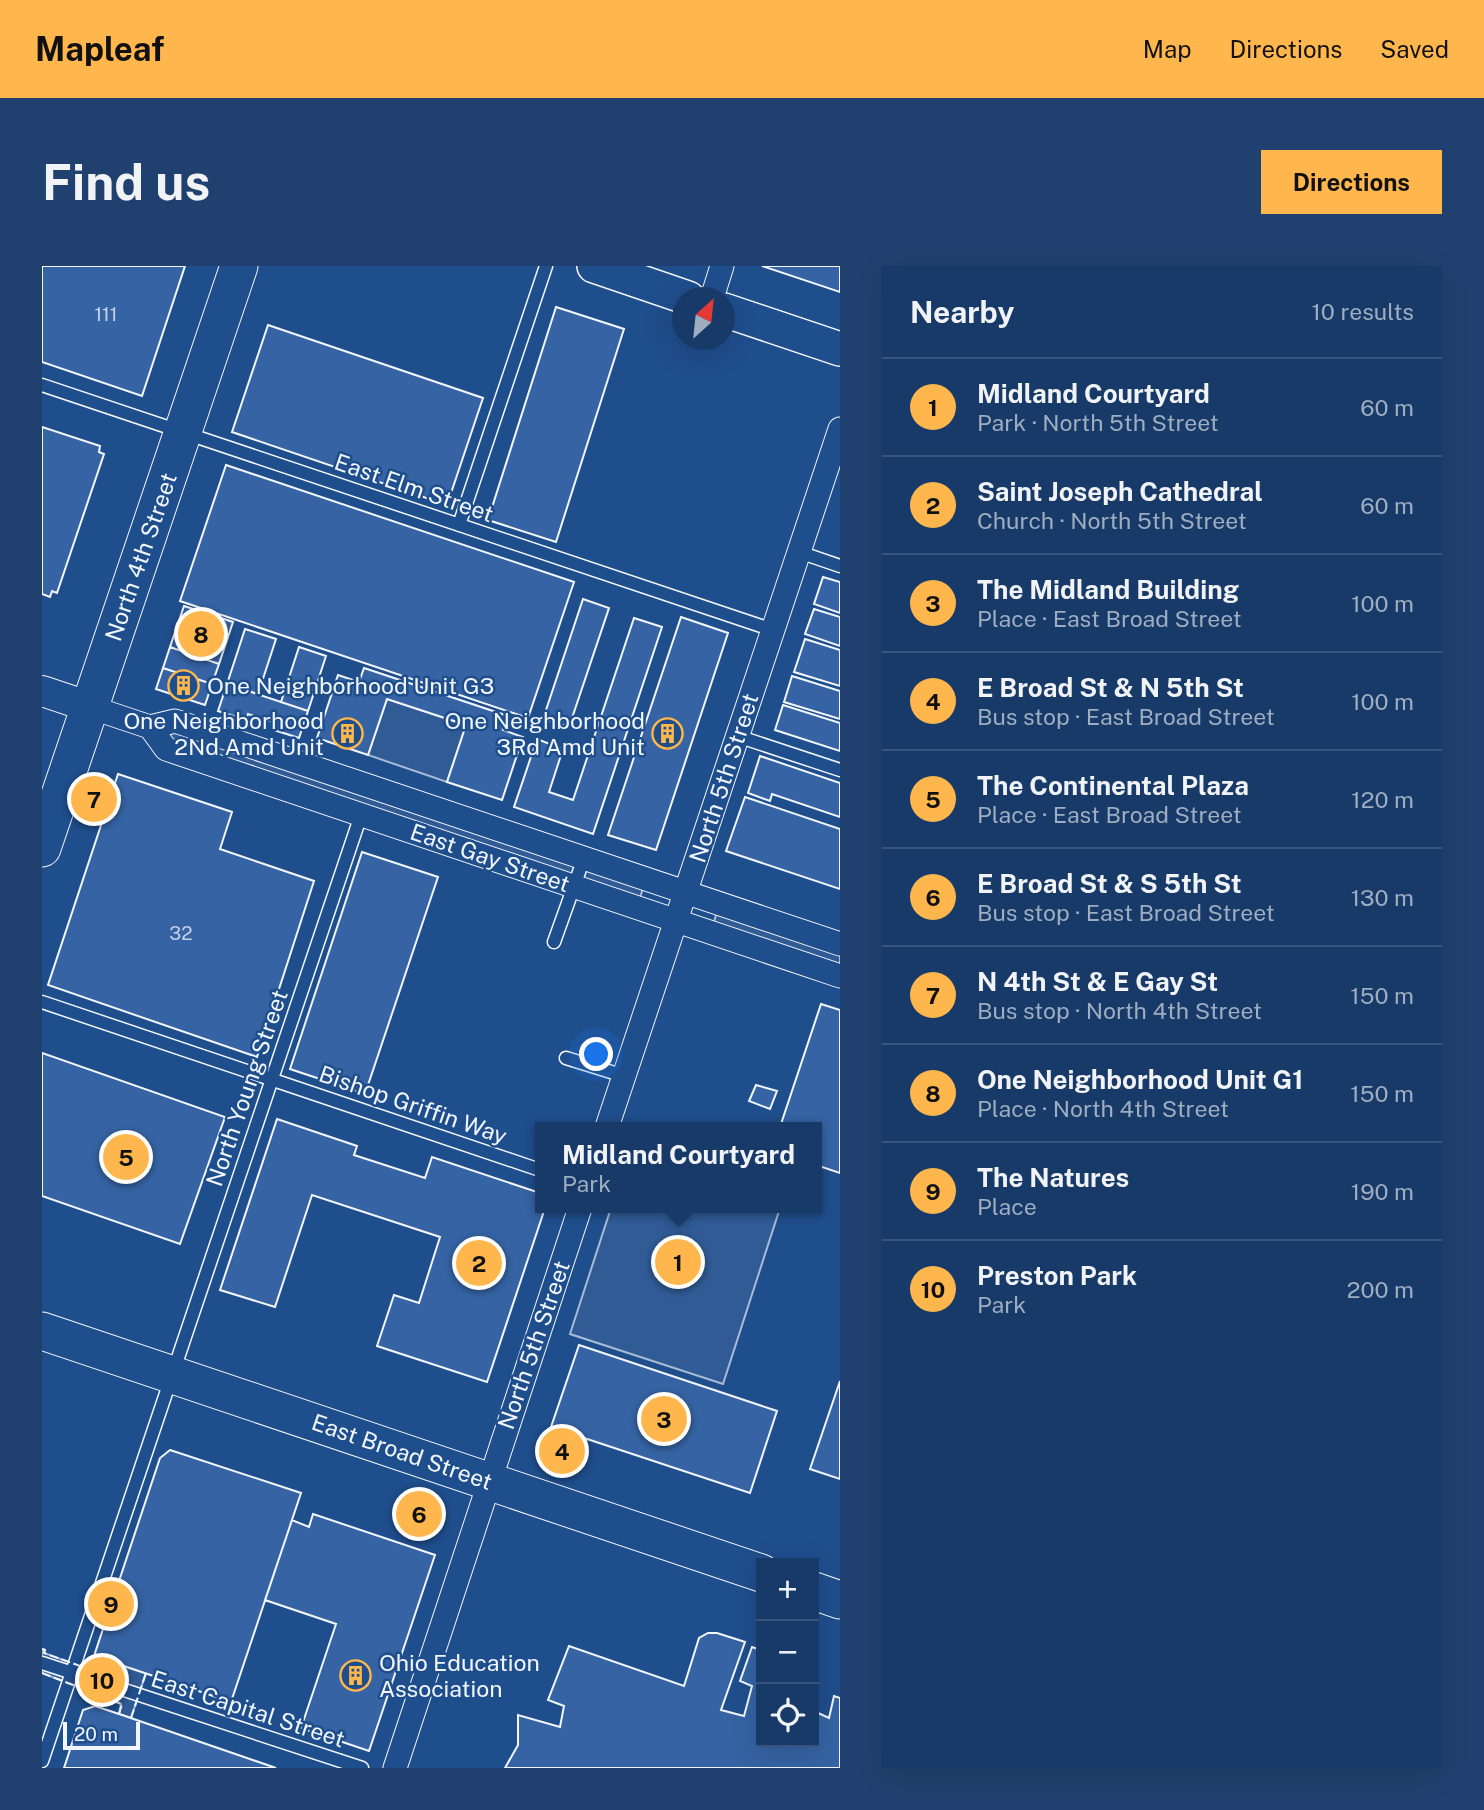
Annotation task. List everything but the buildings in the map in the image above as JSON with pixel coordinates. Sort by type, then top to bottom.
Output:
[{"type":"main road","name":"North 4th Street","points":[[42,848],[239,266]]},
{"type":"main road","points":[[594,266],[672,293]]},
{"type":"main road","points":[[735,314],[840,349]]},
{"type":"main road","name":"East Broad Street","points":[[42,1331],[756,1571]]},
{"type":"main road","points":[[819,1593],[840,1600]]},
{"type":"street","points":[[715,287],[722,266]]},
{"type":"street","name":"North 5th Street","points":[[609,1122],[840,429]]},
{"type":"street","name":"East Gay Street","points":[[42,691],[150,727],[175,721],[840,944]]},
{"type":"street","name":"East Gay Street","points":[[150,727],[166,749],[840,976]]},
{"type":"street","name":"North 5th Street","points":[[395,1768],[578,1213]]},
{"type":"lane","points":[[459,525],[546,266]]},
{"type":"lane","name":"East Elm Street","points":[[42,385],[773,630]]},
{"type":"lane","points":[[799,552],[840,566]]},
{"type":"lane","points":[[737,736],[840,770]]},
{"type":"lane","name":"North Young Street","points":[[42,1761],[361,815]]},
{"type":"lane","points":[[554,942],[584,858]]},
{"type":"lane","name":"Bishop Griffin Way","points":[[42,1002],[535,1168]]},
{"type":"lane","points":[[566,1058],[624,1076]]},
{"type":"lane","name":"East Capital Street","points":[[42,1663],[362,1768]]},
{"type":"shaded area","points":[[387,699],[466,725],[447,782],[368,755]]},
{"type":"shaded area","points":[[175,721],[645,881],[638,905],[166,749],[150,727]]},
{"type":"shaded area","points":[[719,906],[840,944],[840,976],[711,931]]},
{"type":"shaded area","points":[[609,1213],[778,1213],[723,1384],[570,1334]]},
{"type":"shaded area","points":[[42,1649],[45,1650],[44,1653],[82,1667],[84,1663],[117,1675],[122,1674],[124,1666],[146,1673],[131,1718],[119,1714],[121,1704],[42,1673]]},
{"type":"fence","points":[[42,1649],[45,1650],[44,1653],[83,1667],[84,1663],[117,1675],[122,1674],[124,1666]]},
{"type":"fence","points":[[42,1673],[122,1704],[119,1714]]},
{"type":"fence","points":[[131,1718],[146,1673]]},
{"type":"place","name":"One Neighborhood Unit G1","points":[[201,634]]},
{"type":"place","name":"One Neighborhood Unit G3","points":[[184,686]]},
{"type":"place","name":"One Neighborhood 2Nd Amd Unit","points":[[347,734]]},
{"type":"place","name":"One Neighborhood 3Rd Amd Unit","points":[[668,734]]},
{"type":"place","name":"N 4th St & E Gay St","points":[[94,799]]},
{"type":"place","name":"The Continental Plaza","points":[[126,1157]]},
{"type":"place","name":"Midland Courtyard","points":[[678,1262]]},
{"type":"place","name":"Saint Joseph Cathedral","points":[[479,1263]]},
{"type":"place","name":"The Midland Building","points":[[664,1419]]},
{"type":"place","name":"E Broad St & N 5th St","points":[[562,1451]]},
{"type":"place","name":"E Broad St & S 5th St","points":[[419,1514]]},
{"type":"place","name":"The Natures","points":[[111,1604]]},
{"type":"place","name":"Ohio Education Association","points":[[356,1676]]},
{"type":"place","name":"Preston Park","points":[[102,1680]]}]
